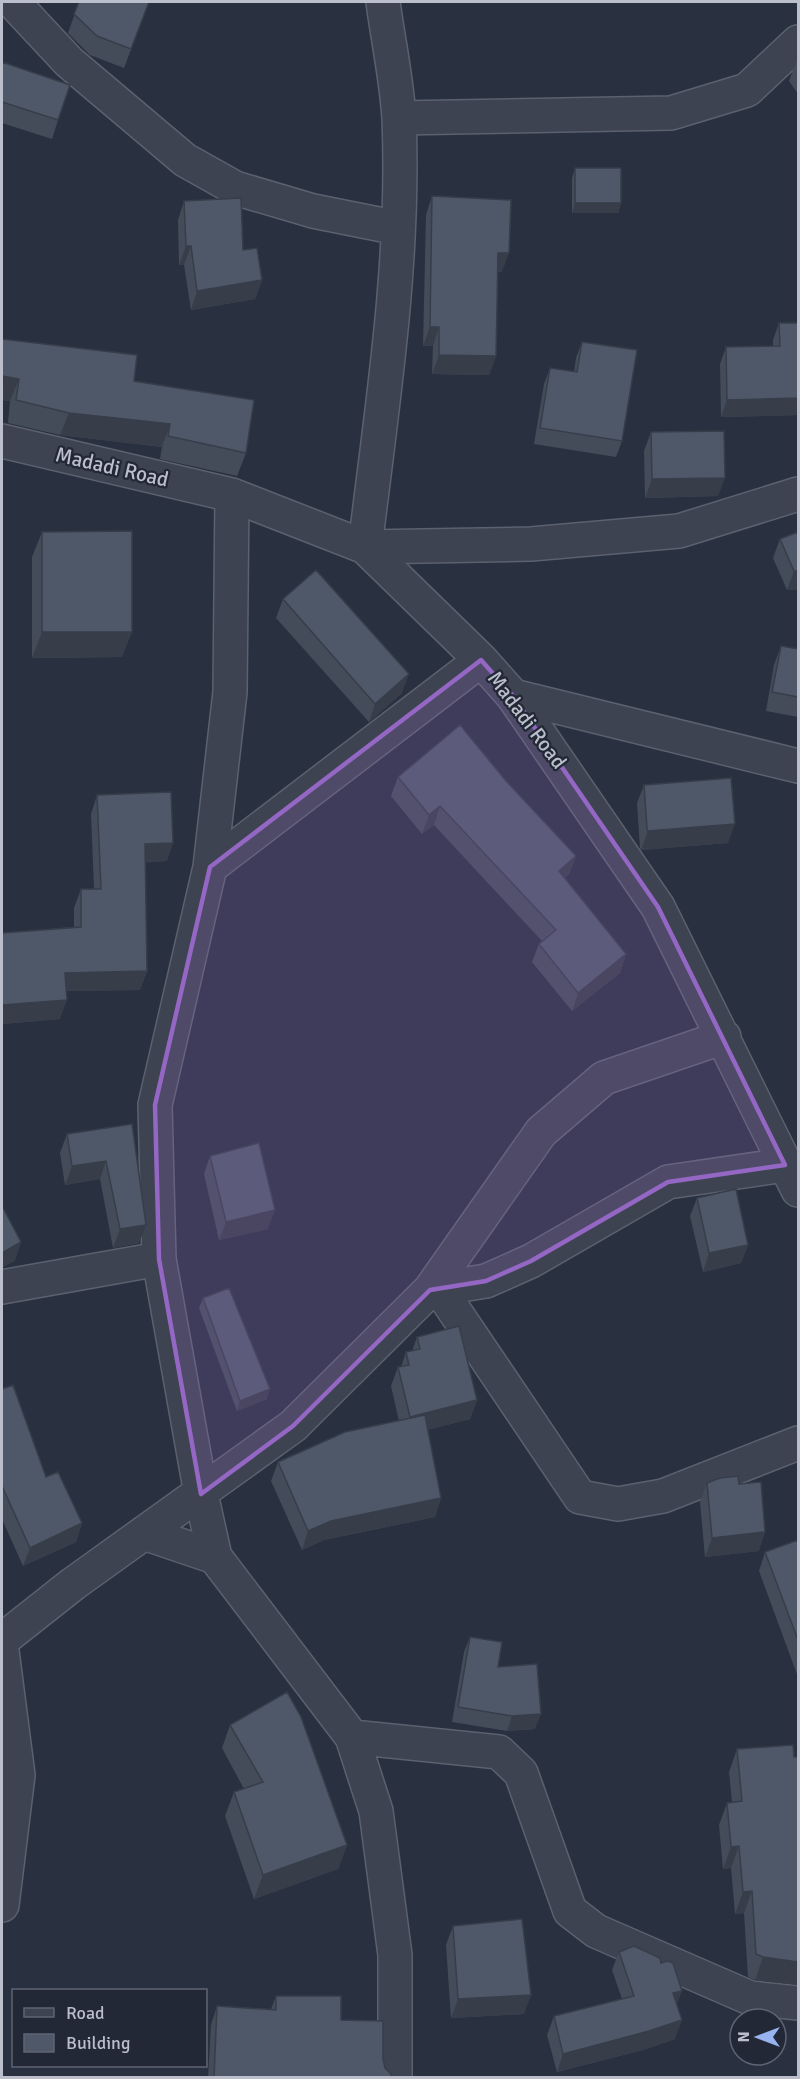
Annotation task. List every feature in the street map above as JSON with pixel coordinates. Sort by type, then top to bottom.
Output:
[{"type":"street","points":[[13,2],[69,62],[195,165],[235,188],[313,211],[398,228]]},
{"type":"street","points":[[383,2],[399,118],[398,228],[389,343],[365,547],[531,544],[679,531],[798,494]]},
{"type":"street","points":[[399,118],[671,113],[747,90],[798,42]]},
{"type":"street","name":"Madadi Road","points":[[2,441],[232,495],[365,547],[481,660],[513,696],[658,907],[792,1178]]},
{"type":"street","points":[[232,495],[230,692],[210,867],[155,1105],[159,1259],[201,1494],[215,1557],[352,1737],[376,1811],[395,1955],[395,2078]]},
{"type":"street","points":[[210,867],[481,660]]},
{"type":"street","points":[[513,696],[798,766]]},
{"type":"street","points":[[2,1641],[73,1584],[293,1426],[434,1289],[541,1132],[604,1078],[724,1038]]},
{"type":"street","points":[[434,1289],[486,1281],[531,1262],[668,1182],[792,1178]]},
{"type":"street","points":[[2,1287],[159,1259]]},
{"type":"street","points":[[434,1289],[580,1497],[618,1504],[663,1496],[798,1443]]},
{"type":"street","points":[[144,1533],[215,1557]]},
{"type":"street","points":[[2,1651],[18,1775],[2,1905]]},
{"type":"street","points":[[352,1737],[499,1752],[521,1773],[570,1911],[596,1930],[750,1998],[798,2003]]},
{"type":"highlighted area","points":[[481,660],[513,696],[658,907],[785,1165],[668,1182],[531,1261],[486,1281],[430,1290],[293,1426],[201,1494],[159,1259],[155,1105],[210,867]]},
{"type":"building","points":[[79,2],[149,2],[131,49],[97,36],[74,14]]},
{"type":"building","points":[[2,62],[70,85],[58,120],[2,102]]},
{"type":"building","points":[[575,168],[621,168],[621,203],[575,203]]},
{"type":"building","points":[[432,196],[511,200],[509,253],[498,253],[496,356],[439,355],[439,327],[430,327]]},
{"type":"building","points":[[241,198],[243,250],[257,248],[262,280],[197,291],[191,246],[186,246],[184,201]]},
{"type":"building","points":[[779,323],[798,323],[798,398],[727,400],[726,347],[780,346]]},
{"type":"building","points":[[2,339],[137,355],[134,381],[254,400],[246,453],[168,436],[170,424],[69,413],[16,400],[19,379],[2,376]]},
{"type":"building","points":[[582,342],[637,350],[622,441],[540,428],[550,368],[577,372]]},
{"type":"building","points":[[724,431],[725,478],[652,479],[651,432]]},
{"type":"building","points":[[132,531],[132,632],[42,632],[42,532]]},
{"type":"building","points":[[798,532],[798,571],[794,571],[780,539]]},
{"type":"building","points":[[316,570],[409,674],[375,704],[283,599]]},
{"type":"building","points":[[781,646],[798,649],[798,697],[772,692]]},
{"type":"building","points":[[460,725],[506,781],[576,856],[559,871],[626,954],[578,993],[539,944],[556,930],[440,806],[429,815],[398,777]]},
{"type":"building","points":[[731,778],[735,824],[648,831],[644,785]]},
{"type":"building","points":[[171,792],[173,843],[145,844],[147,971],[65,973],[67,1000],[2,1005],[2,933],[81,927],[81,889],[101,889],[97,795]]},
{"type":"building","points":[[132,1124],[146,1225],[120,1229],[106,1161],[72,1166],[67,1134]]},
{"type":"building","points":[[259,1143],[275,1210],[226,1222],[210,1156]]},
{"type":"building","points":[[736,1189],[748,1245],[709,1253],[697,1198]]},
{"type":"building","points":[[2,1206],[21,1242],[2,1253]]},
{"type":"building","points":[[229,1288],[270,1389],[240,1401],[203,1298]]},
{"type":"building","points":[[459,1326],[477,1400],[410,1417],[398,1367],[409,1365],[406,1352],[420,1349],[417,1337]]},
{"type":"building","points":[[13,1385],[46,1477],[58,1472],[82,1523],[30,1548],[2,1486],[2,1389]]},
{"type":"building","points":[[425,1415],[441,1498],[331,1521],[308,1531],[278,1462],[345,1432]]},
{"type":"building","points":[[738,1476],[739,1484],[761,1482],[765,1532],[712,1538],[707,1483],[720,1478]]},
{"type":"building","points":[[798,1540],[798,1640],[765,1552]]},
{"type":"building","points":[[470,1637],[502,1642],[498,1667],[537,1664],[541,1714],[512,1716],[458,1707]]},
{"type":"building","points":[[287,1692],[301,1717],[347,1845],[263,1875],[234,1792],[263,1782],[230,1725]]},
{"type":"building","points":[[793,1745],[794,1757],[798,1757],[798,1962],[756,1954],[752,1891],[743,1892],[739,1846],[731,1847],[727,1803],[742,1801],[737,1749]]},
{"type":"building","points":[[522,1919],[531,1995],[458,1999],[453,1926]]},
{"type":"building","points":[[634,1946],[660,1958],[661,1963],[667,1961],[673,1963],[682,1991],[673,1993],[682,2020],[563,2054],[554,2016],[634,1996],[619,1952]]},
{"type":"building","points":[[276,1996],[341,1996],[341,2020],[383,2021],[383,2059],[391,2078],[214,2078],[217,2006],[276,2010]]}]
